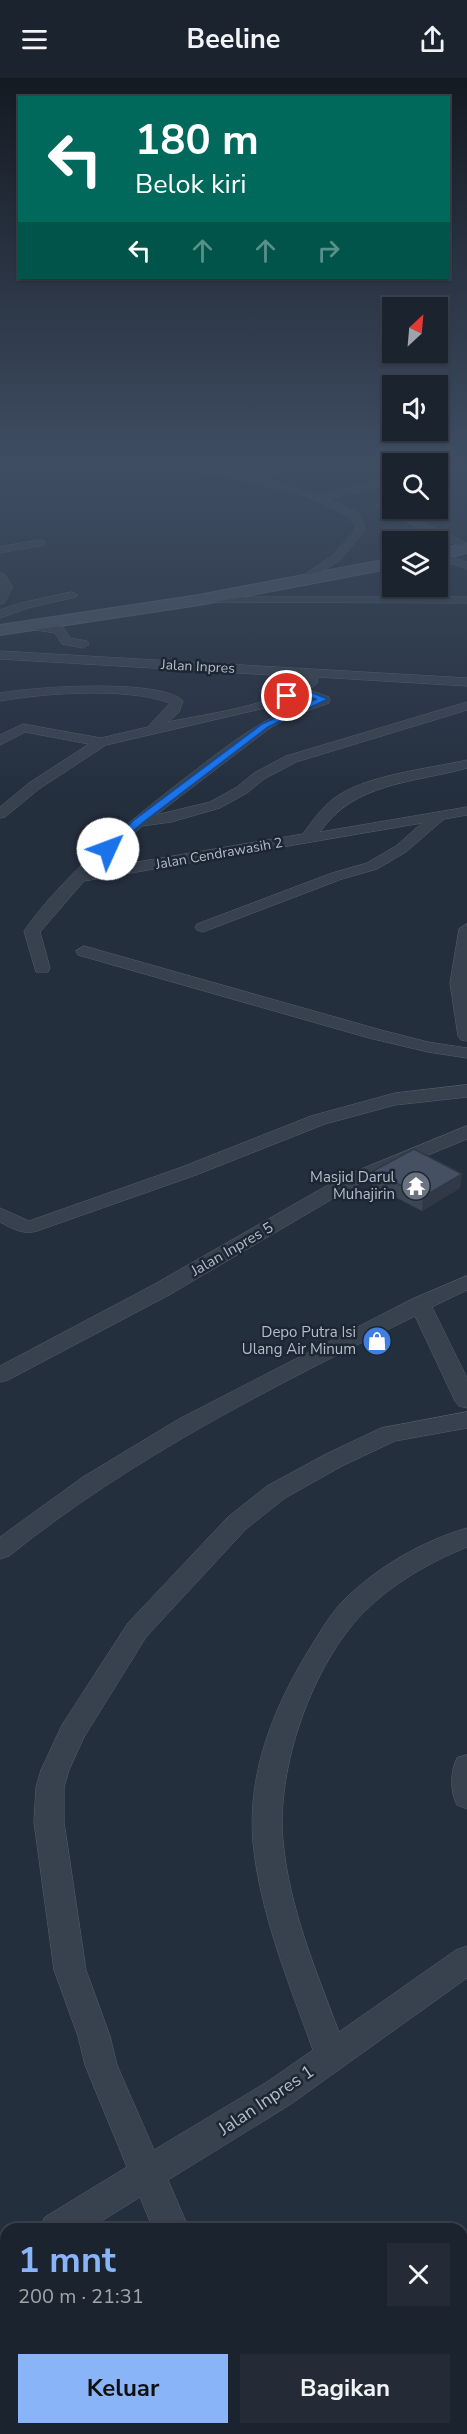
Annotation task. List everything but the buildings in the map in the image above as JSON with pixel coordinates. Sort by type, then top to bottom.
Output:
[{"type":"main road","points":[[1,624],[27,625],[200,600],[333,574]]},
{"type":"street","points":[[305,579],[314,574]]},
{"type":"street","points":[[0,576],[7,587],[1,597]]},
{"type":"street","points":[[1,624],[26,604],[72,595]]},
{"type":"street","points":[[200,600],[467,600]]},
{"type":"street","points":[[27,625],[56,629],[62,632],[66,641],[83,644]]},
{"type":"street","name":"Jalan Inpres","points":[[0,655],[467,682]]},
{"type":"street","points":[[0,814],[34,786],[101,742],[273,702],[300,691],[310,683],[312,676],[308,672]]},
{"type":"street","points":[[42,968],[32,932],[79,877],[138,822],[265,725],[285,714],[324,700],[300,691]]},
{"type":"street","points":[[0,697],[19,693],[97,692],[155,694],[177,701],[174,710],[153,730]]},
{"type":"street","points":[[138,822],[171,818],[215,805],[291,759],[467,706]]},
{"type":"street","points":[[0,741],[23,728],[101,742]]},
{"type":"street","points":[[308,838],[316,824],[339,802],[364,786],[467,764]]},
{"type":"street","name":"Jalan Cendrawasih 2","points":[[79,877],[467,811]]},
{"type":"street","points":[[203,927],[337,876],[372,866],[401,849],[439,816]]},
{"type":"street","points":[[467,929],[463,982],[467,1035]]},
{"type":"street","points":[[84,951],[375,1034],[428,1047],[467,1053]]},
{"type":"street","points":[[0,1214],[30,1227],[189,1171],[339,1113],[395,1099],[467,1091]]},
{"type":"street","name":"Jalan Inpres 5","points":[[0,1375],[161,1290],[349,1181],[467,1132]]},
{"type":"street","points":[[0,1550],[85,1486],[164,1437],[316,1356],[467,1282]]},
{"type":"street","points":[[420,1304],[467,1401]]},
{"type":"street","points":[[168,2223],[101,2065],[94,2036],[70,1970],[49,1822],[50,1787],[55,1770],[72,1733],[137,1630],[237,1523],[276,1492],[334,1460],[389,1434],[467,1420]]},
{"type":"street","points":[[331,2056],[291,1945],[271,1861],[267,1820],[268,1791],[278,1747],[309,1671],[341,1620],[356,1603],[388,1576],[407,1564],[467,1537]]},
{"type":"street","points":[[467,1766],[467,1797]]},
{"type":"street","name":"Jalan Inpres 1","points":[[67,2223],[269,2100],[467,1960]]},
{"type":"place","name":"Masjid Darul Muhajirin","points":[[416,1186]]},
{"type":"place","name":"Depo Putra Isi Ulang Air Minum","points":[[377,1341]]},
{"type":"route","points":[[108,849],[138,822],[265,725],[285,714],[324,700],[300,691],[287,696]]}]
